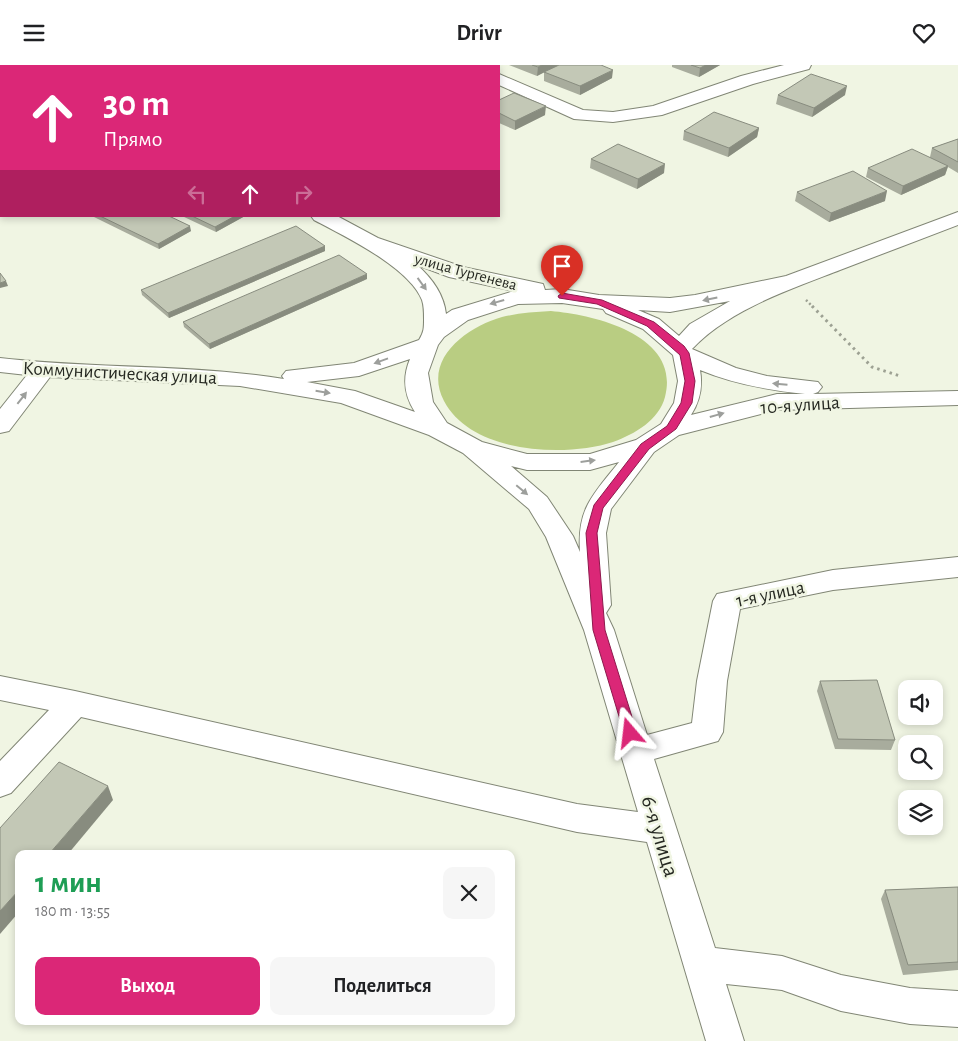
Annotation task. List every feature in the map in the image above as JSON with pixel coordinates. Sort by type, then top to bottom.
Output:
[{"type":"street","points":[[500,79],[580,115],[613,117],[656,111],[747,80],[803,65]]},
{"type":"street","name":"улица Тургенева","points":[[323,217],[371,243],[420,279],[432,299],[432,338]]},
{"type":"street","points":[[599,630],[592,533],[598,507],[645,447],[670,429],[686,403],[690,381],[683,352],[698,329],[735,307],[792,281],[958,218]]},
{"type":"street","name":"улица Тургенева","points":[[371,243],[457,272],[562,296]]},
{"type":"street","points":[[562,296],[599,302],[670,305],[696,302],[792,281]]},
{"type":"street","name":"Коммунистическая улица","points":[[0,365],[44,370],[240,379],[330,374],[359,369],[432,338],[460,315],[487,305],[516,297],[562,296]]},
{"type":"street","name":"10-я улица","points":[[599,302],[650,324],[683,352],[728,373],[767,383],[958,398]]},
{"type":"street","points":[[432,338],[416,373],[422,402],[438,429]]},
{"type":"street","points":[[0,425],[44,370]]},
{"type":"street","name":"Коммунистическая улица","points":[[240,379],[346,396],[438,429],[472,447]]},
{"type":"street","name":"10-я улица","points":[[670,429],[734,411],[777,402],[933,397]]},
{"type":"street","points":[[472,447],[526,463],[590,462],[645,447]]},
{"type":"street","points":[[472,447],[538,503],[559,536],[599,630]]},
{"type":"street","name":"1-я улица","points":[[635,751],[706,732],[712,681],[727,601],[833,580],[958,567]]},
{"type":"street","name":"6-я улица","points":[[599,630],[725,1041]]},
{"type":"street","points":[[0,688],[75,703],[577,818],[659,829]]},
{"type":"street","points":[[0,783],[75,703]]},
{"type":"street","points":[[701,964],[782,973],[841,993],[910,1006],[958,1009]]},
{"type":"path","points":[[792,281],[805,299],[872,367],[928,384],[933,397]]},
{"type":"green space","points":[[551,311],[590,317],[611,324],[630,332],[648,344],[660,358],[666,376],[665,397],[652,419],[630,435],[613,442],[570,450],[545,450],[520,447],[496,441],[475,432],[457,418],[444,401],[439,386],[439,372],[443,359],[452,347],[475,328],[502,317]]},
{"type":"building","points":[[559,65],[601,65],[613,70],[580,86],[544,72]]},
{"type":"building","points":[[691,65],[706,65],[700,68]]},
{"type":"building","points":[[811,74],[847,86],[814,108],[778,95]]},
{"type":"building","points":[[514,93],[546,106],[515,121],[500,114],[500,100]]},
{"type":"building","points":[[714,112],[759,128],[729,148],[684,131]]},
{"type":"building","points":[[958,139],[958,162],[932,148]]},
{"type":"building","points":[[618,144],[665,164],[638,179],[591,159]]},
{"type":"building","points":[[912,149],[948,166],[903,186],[868,168]]},
{"type":"building","points":[[853,171],[887,191],[831,213],[797,192]]},
{"type":"building","points":[[102,217],[171,217],[190,226],[158,244]]},
{"type":"building","points":[[194,217],[233,217],[215,227]]},
{"type":"building","points":[[296,226],[325,246],[168,313],[141,290]]},
{"type":"building","points":[[339,255],[367,274],[209,344],[183,322]]},
{"type":"building","points":[[0,273],[6,281],[0,283]]},
{"type":"building","points":[[877,680],[895,740],[838,739],[820,681]]},
{"type":"building","points":[[59,762],[108,786],[52,850],[15,850],[15,894],[0,911],[0,828]]},
{"type":"building","points":[[958,887],[958,962],[908,965],[885,890]]},
{"type":"route","points":[[562,296],[599,302],[650,324],[680,348],[685,355],[690,381],[686,403],[670,429],[645,447],[598,507],[592,533],[599,630],[630,733]]}]
